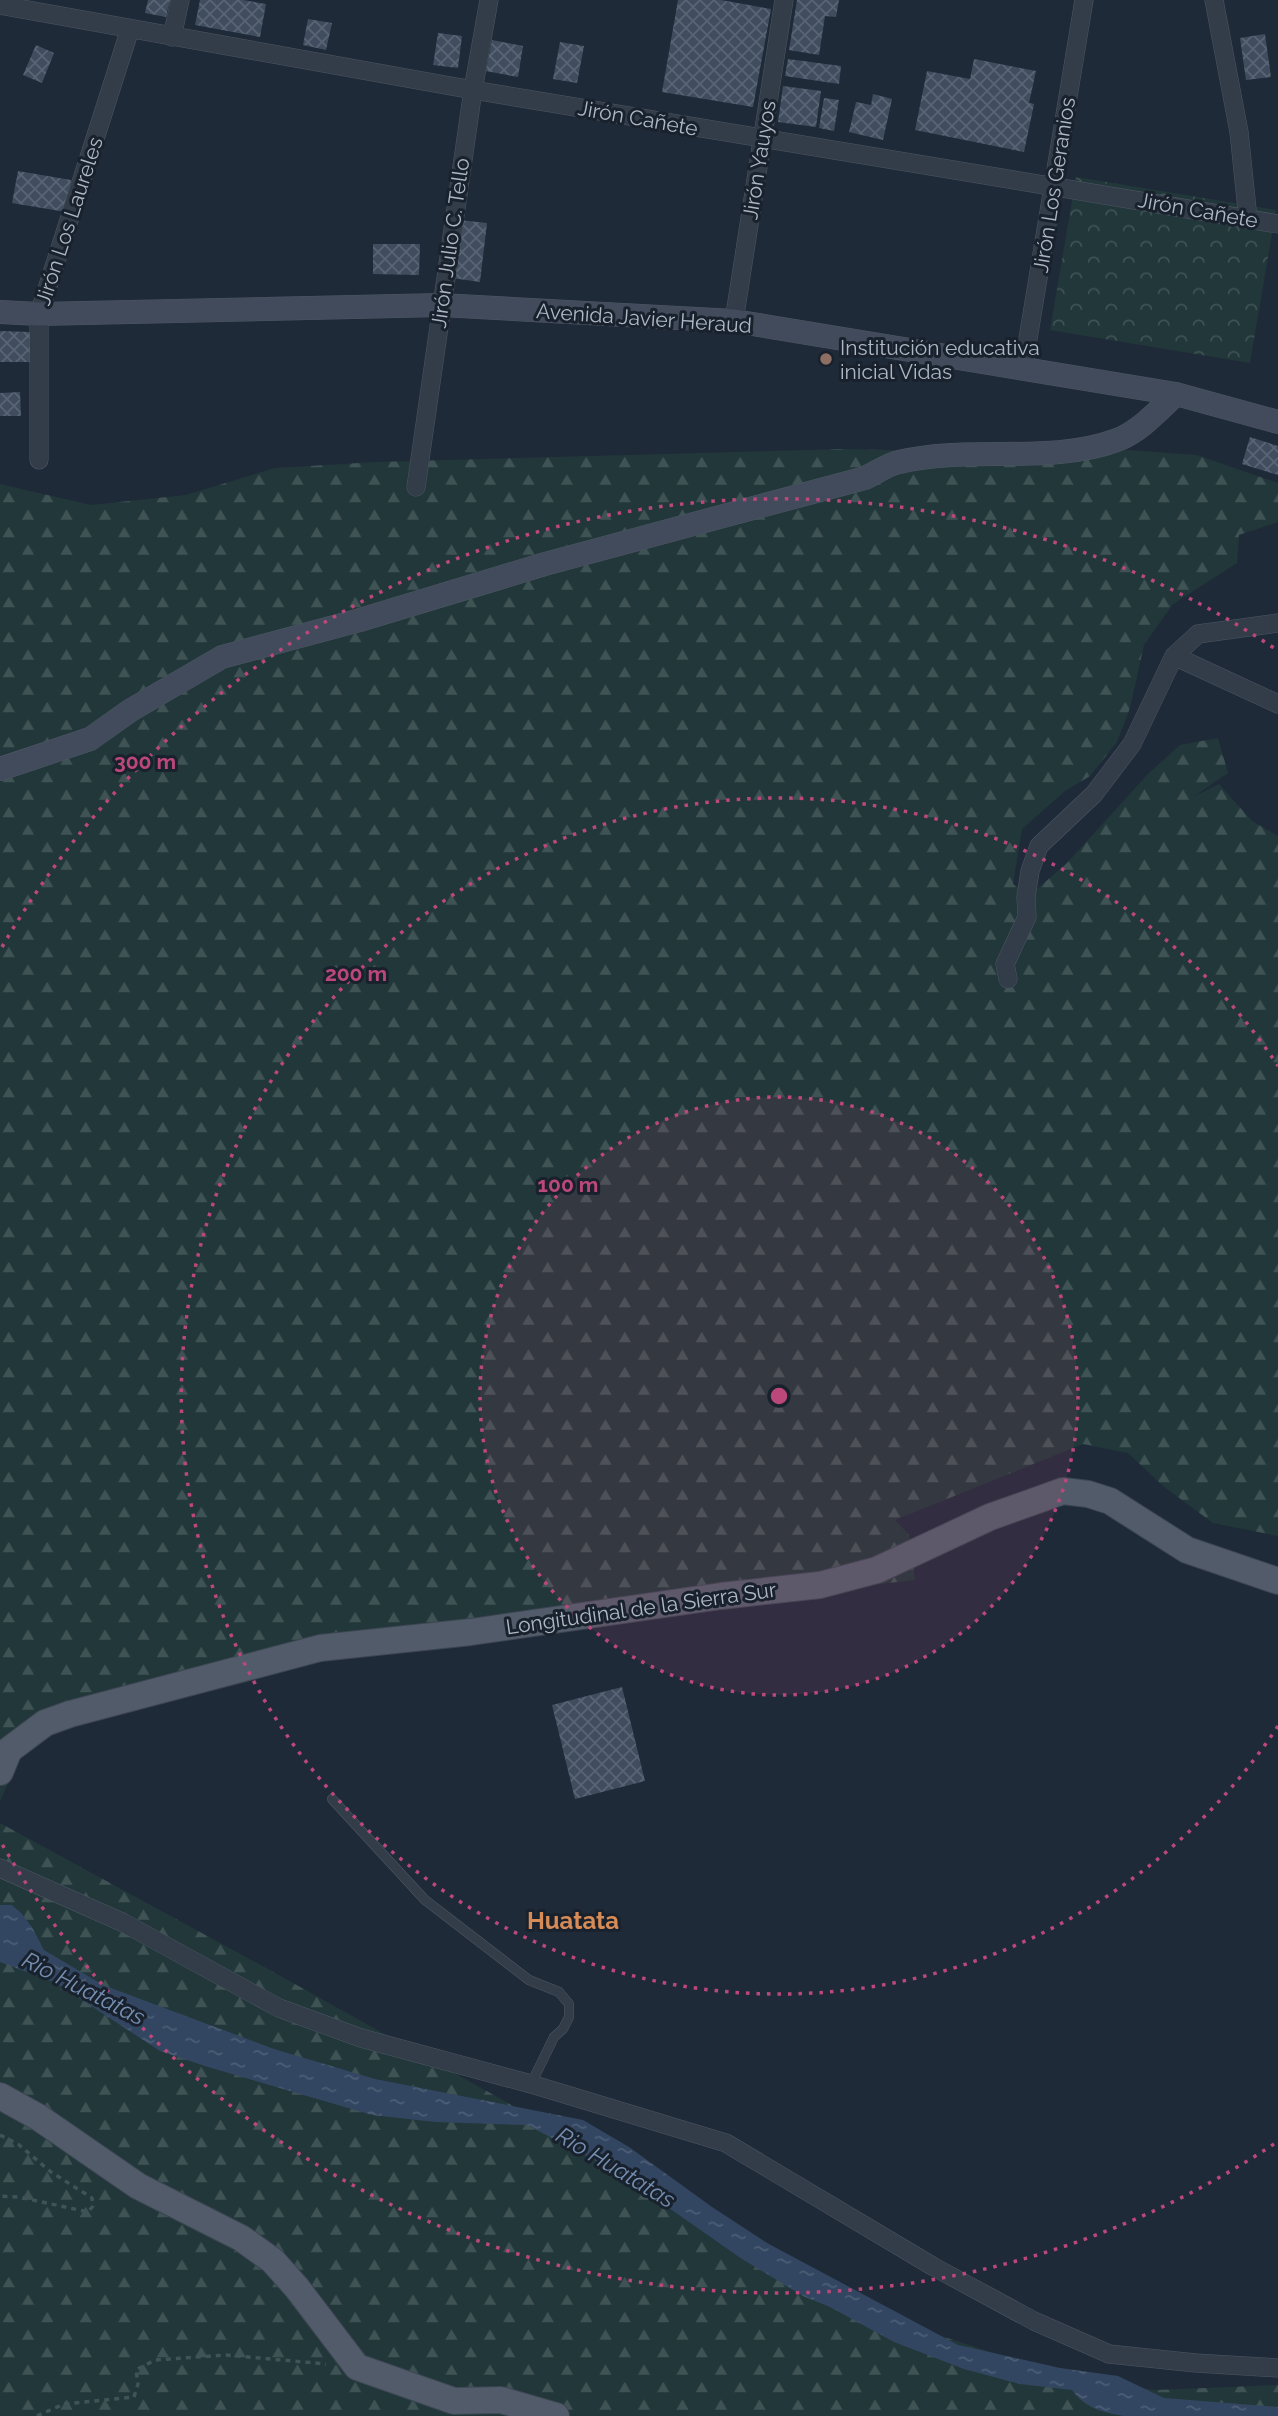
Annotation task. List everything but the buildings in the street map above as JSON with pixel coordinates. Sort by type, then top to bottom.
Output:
[{"type":"main road","name":"Avenida Javier Heraud","points":[[0,312],[39,314],[441,306],[734,321],[1176,394],[1278,422]]},
{"type":"main road","points":[[0,769],[90,739],[131,710],[222,657],[359,620],[545,564],[866,478],[896,462],[957,453],[1059,453],[1118,440],[1143,423],[1176,394]]},
{"type":"main road","name":"Longitudinal de la Sierra Sur","points":[[3,1762],[45,1723],[70,1714],[320,1648],[471,1632],[721,1596],[820,1585],[877,1570],[990,1517],[1063,1491],[1088,1494],[1110,1501],[1187,1550],[1278,1581]]},
{"type":"main road","points":[[0,2096],[38,2117],[138,2186],[241,2238],[273,2261],[357,2367],[454,2401],[501,2400],[556,2416]]},
{"type":"street","points":[[172,37],[180,0]]},
{"type":"street","name":"Jirón Julio C. Tello","points":[[416,487],[473,90],[489,0]]},
{"type":"street","name":"Jirón Yauyos","points":[[734,321],[784,0]]},
{"type":"street","name":"Jirón Los Geranios","points":[[1023,369],[1084,0]]},
{"type":"street","points":[[1214,0],[1238,132],[1248,219]]},
{"type":"street","name":"Jirón Cañete","points":[[0,5],[473,90],[1278,224]]},
{"type":"street","name":"Jirón Los Laureles","points":[[39,460],[39,314],[130,29]]},
{"type":"street","points":[[1009,979],[1005,964],[1027,918],[1030,871],[1039,846],[1094,794],[1132,744],[1174,656],[1198,634],[1278,623]]},
{"type":"street","points":[[1174,656],[1278,704]]},
{"type":"street","points":[[0,1868],[124,1923],[279,2008],[360,2038],[531,2084],[726,2143],[933,2267],[1034,2321],[1109,2354],[1278,2368]]},
{"type":"lane","points":[[332,1799],[425,1900],[529,1980],[559,1992],[569,2004],[569,2017],[563,2029],[554,2037],[531,2084]]},
{"type":"path","points":[[0,2135],[18,2144],[51,2172],[92,2198],[93,2206],[88,2212],[19,2197],[0,2196]]},
{"type":"path","points":[[37,2416],[64,2404],[134,2397],[138,2384],[136,2370],[155,2360],[226,2355],[357,2367]]},
{"type":"green space","points":[[1076,177],[1276,210],[1250,363],[1050,330]]},
{"type":"green space","points":[[1101,448],[1197,455],[1278,483],[1278,522],[1239,535],[1237,563],[1173,604],[1144,645],[1130,708],[1117,742],[1090,776],[1065,791],[1022,829],[1013,884],[1031,894],[1066,864],[1148,774],[1180,745],[1218,738],[1228,773],[1193,797],[1219,784],[1252,821],[1278,836],[1278,1536],[1213,1523],[1163,1486],[1128,1453],[1083,1444],[895,1520],[909,1535],[915,1580],[406,1637],[93,1708],[26,1745],[0,1801],[0,484],[91,505],[186,495],[275,468],[376,462],[845,449],[965,452]]},
{"type":"green space","points":[[0,1823],[268,1969],[904,2324],[1081,2381],[1156,2390],[1278,2385],[1278,2416],[0,2416]]},
{"type":"water","name":"Rio Huatatas","points":[[0,1905],[12,1905],[21,1913],[44,1950],[103,1985],[274,2049],[375,2079],[583,2120],[629,2147],[767,2243],[958,2345],[1060,2368],[1118,2376],[1164,2398],[1278,2407],[1278,2416],[1124,2416],[1094,2408],[1082,2401],[1072,2390],[1020,2384],[964,2369],[894,2342],[830,2307],[803,2296],[739,2257],[619,2173],[527,2125],[435,2122],[372,2115],[160,2051],[56,1983],[0,1962]]},
{"type":"place","name":"Institución educativa inicial Vidas","points":[[826,359]]},
{"type":"district","name":"Huatata","points":[[573,1920]]}]
